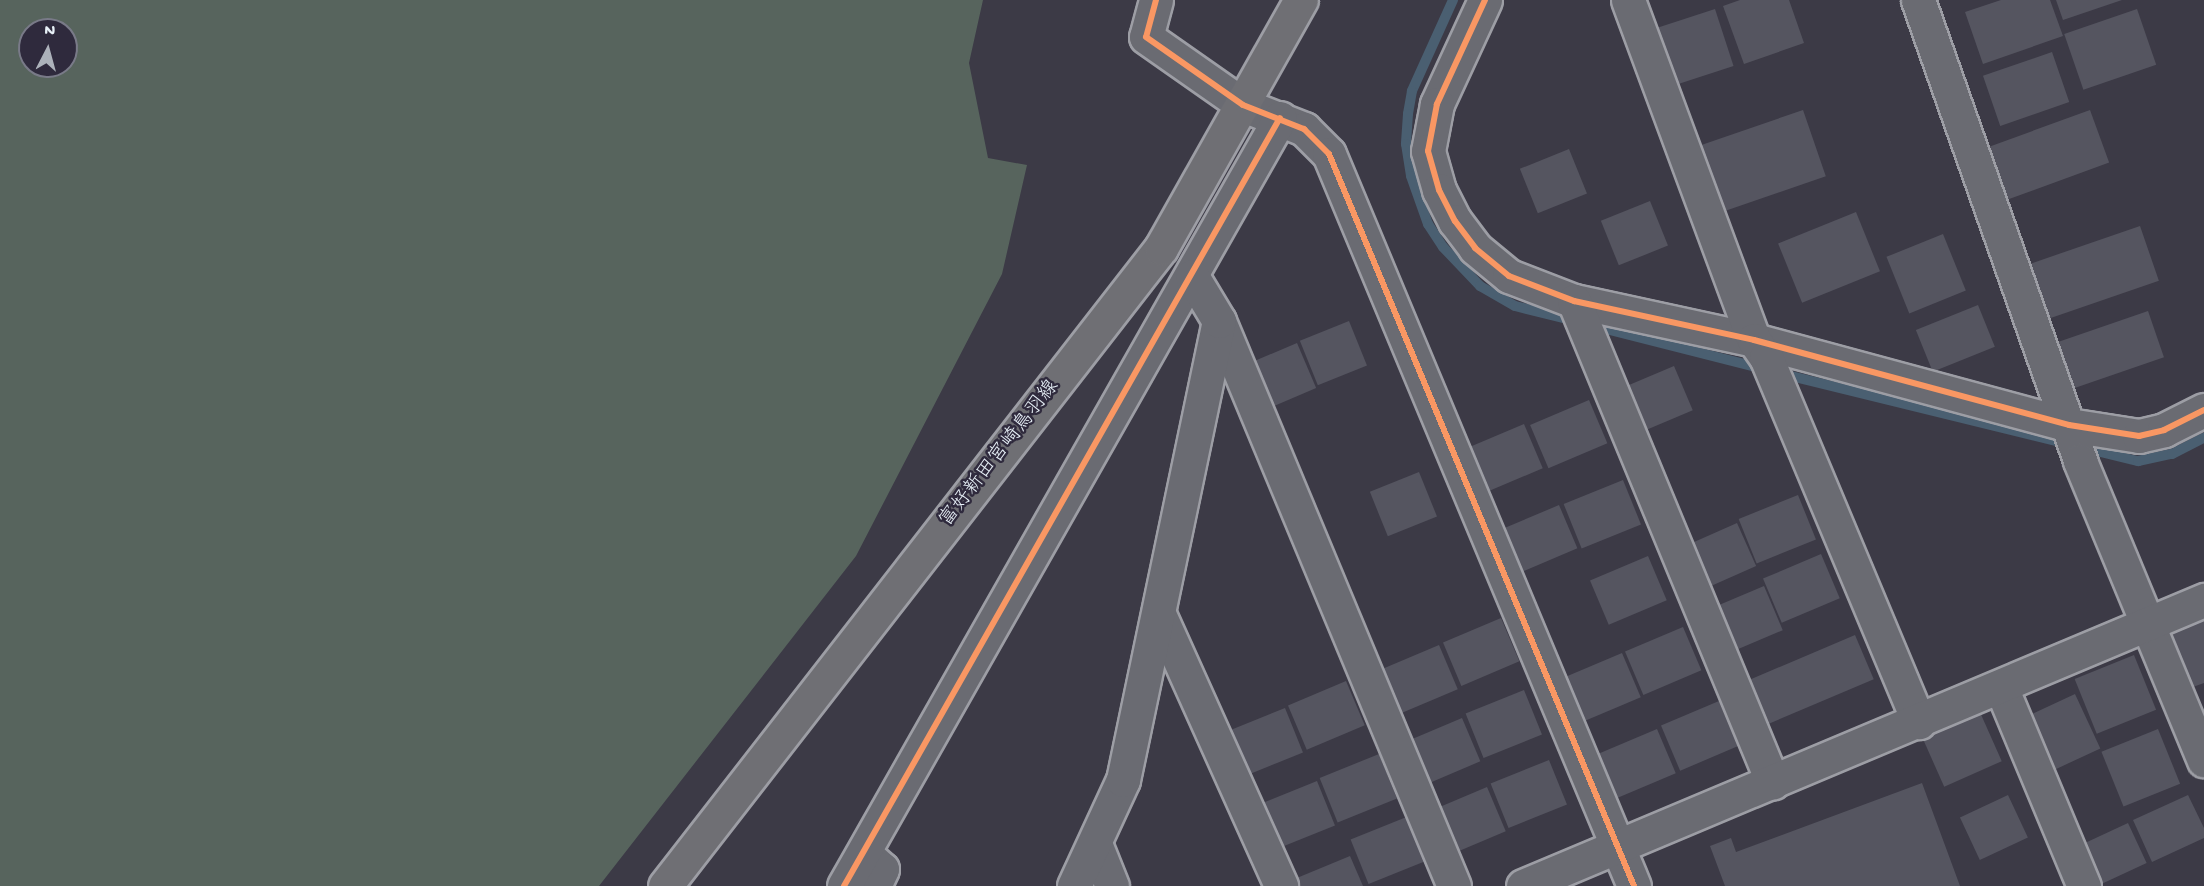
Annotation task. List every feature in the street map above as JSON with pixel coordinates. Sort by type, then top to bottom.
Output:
[{"type":"main road","name":"富好新田宮崎鳥羽線","points":[[665,886],[1161,248],[1301,0]]},
{"type":"street","points":[[1156,0],[1146,37],[1243,105],[1304,129],[1329,154],[1634,886]]},
{"type":"street","points":[[1485,0],[1430,128],[1428,151],[1439,190],[1455,221],[1475,248],[1500,269],[1580,317],[1760,348],[2070,427],[2139,436],[2164,429],[2204,410]]},
{"type":"street","points":[[1628,0],[1760,348],[1919,722]]},
{"type":"street","points":[[1918,0],[2070,427],[2080,461],[2204,760]]},
{"type":"street","points":[[844,886],[1280,118]]},
{"type":"street","points":[[1192,276],[1219,321],[1454,886]]},
{"type":"street","points":[[1580,317],[1773,783]]},
{"type":"street","points":[[1074,886],[1096,846],[1123,780],[1219,321]]},
{"type":"street","points":[[1523,886],[1919,722],[2204,600]]},
{"type":"street","points":[[1159,614],[1281,886]]},
{"type":"street","points":[[2001,687],[2084,886]]},
{"type":"street","points":[[1096,846],[1112,886]]},
{"type":"street","points":[[864,854],[882,869],[874,886]]},
{"type":"shaded area","points":[[0,0],[983,0],[969,63],[988,158],[1027,165],[1002,274],[856,556],[599,886],[0,886]]},
{"type":"building","points":[[1740,0],[1789,0],[1804,43],[1744,64],[1723,6]]},
{"type":"building","points":[[2001,0],[2050,0],[2063,36],[1983,64],[1965,12]]},
{"type":"building","points":[[2056,0],[2122,0],[2063,20]]},
{"type":"building","points":[[1715,9],[1734,66],[1666,88],[1647,31]]},
{"type":"building","points":[[2137,9],[2156,65],[2083,90],[2064,34]]},
{"type":"building","points":[[2052,52],[2069,102],[2000,126],[1983,76]]},
{"type":"building","points":[[1803,110],[1826,176],[1713,215],[1690,149]]},
{"type":"building","points":[[2090,110],[2109,163],[2000,202],[1981,150]]},
{"type":"building","points":[[1569,149],[1587,194],[1538,213],[1520,169]]},
{"type":"building","points":[[1650,201],[1668,246],[1619,265],[1601,221]]},
{"type":"building","points":[[1856,212],[1880,271],[1802,303],[1778,243]]},
{"type":"building","points":[[2140,226],[2159,281],[2046,320],[2027,265]]},
{"type":"building","points":[[1943,234],[1966,291],[1909,313],[1886,257]]},
{"type":"building","points":[[1978,305],[1995,347],[1933,372],[1916,330]]},
{"type":"building","points":[[2148,311],[2164,357],[2070,390],[2054,343]]},
{"type":"building","points":[[1349,321],[1367,366],[1318,385],[1300,341]]},
{"type":"building","points":[[1297,343],[1316,388],[1268,408],[1249,363]]},
{"type":"building","points":[[1674,366],[1693,410],[1635,435],[1616,391]]},
{"type":"building","points":[[1589,400],[1607,443],[1548,468],[1530,425]]},
{"type":"building","points":[[1524,424],[1543,468],[1485,493],[1466,449]]},
{"type":"building","points":[[1419,472],[1437,517],[1388,536],[1370,492]]},
{"type":"building","points":[[1623,480],[1641,525],[1582,548],[1564,504]]},
{"type":"building","points":[[1798,495],[1816,540],[1757,563],[1739,519]]},
{"type":"building","points":[[1559,505],[1577,548],[1519,573],[1501,530]]},
{"type":"building","points":[[1737,523],[1756,566],[1699,592],[1679,549]]},
{"type":"building","points":[[1821,554],[1840,598],[1782,623],[1763,579]]},
{"type":"building","points":[[1648,556],[1667,600],[1609,625],[1590,581]]},
{"type":"building","points":[[1764,586],[1783,630],[1725,655],[1706,611]]},
{"type":"building","points":[[1501,618],[1519,661],[1461,686],[1443,643]]},
{"type":"building","points":[[2204,619],[2204,683],[2190,688],[2168,634]]},
{"type":"building","points":[[1683,627],[1701,670],[1643,695],[1625,652]]},
{"type":"building","points":[[1855,635],[1874,679],[1758,728],[1739,684]]},
{"type":"building","points":[[1439,645],[1458,689],[1400,714],[1381,670]]},
{"type":"building","points":[[1622,653],[1641,697],[1583,722],[1564,678]]},
{"type":"building","points":[[2134,655],[2156,710],[2097,734],[2075,679]]},
{"type":"building","points":[[1346,681],[1365,725],[1307,750],[1288,706]]},
{"type":"building","points":[[1524,690],[1542,735],[1484,758],[1466,714]]},
{"type":"building","points":[[2075,694],[2100,748],[2051,771],[2026,717]]},
{"type":"building","points":[[1719,701],[1738,746],[1680,771],[1661,726]]},
{"type":"building","points":[[1285,708],[1303,753],[1244,776],[1226,732]]},
{"type":"building","points":[[1979,710],[2002,761],[1944,787],[1921,736]]},
{"type":"building","points":[[1462,718],[1480,761],[1422,786],[1404,743]]},
{"type":"building","points":[[1657,729],[1676,773],[1618,798],[1599,754]]},
{"type":"building","points":[[2158,729],[2180,784],[2124,807],[2101,752]]},
{"type":"building","points":[[1379,754],[1397,799],[1338,822],[1320,778]]},
{"type":"building","points":[[1549,760],[1567,805],[1509,828],[1491,784]]},
{"type":"building","points":[[1317,781],[1335,826],[1277,849],[1259,805]]},
{"type":"building","points":[[1922,783],[1960,886],[1725,886],[1710,846],[1731,838],[1736,852]]},
{"type":"building","points":[[1487,787],[1506,831],[1448,856],[1429,812]]},
{"type":"building","points":[[2008,795],[2028,838],[1980,860],[1960,817]]},
{"type":"building","points":[[2188,795],[2204,828],[2204,838],[2152,862],[2133,820]]},
{"type":"building","points":[[1409,816],[1427,861],[1369,884],[1351,840]]},
{"type":"building","points":[[2128,823],[2147,863],[2098,886],[2079,846]]},
{"type":"building","points":[[1350,856],[1363,886],[1295,886],[1292,880]]},
{"type":"waterway","points":[[1453,0],[1412,91],[1408,114],[1406,144],[1411,176],[1428,224],[1443,247],[1480,286],[1515,306],[1575,321]]},
{"type":"waterway","points":[[1590,325],[1764,369]]},
{"type":"waterway","points":[[1779,373],[2138,461],[2172,454],[2204,438]]},
{"type":"cycle path","points":[[1156,0],[1146,37],[1243,105],[1304,129],[1329,154],[1634,886]]},
{"type":"cycle path","points":[[1485,0],[1437,104],[1428,151],[1439,190],[1455,221],[1475,248],[1509,276],[1574,301],[1754,340],[2069,425],[2139,436],[2164,430],[2204,410]]},
{"type":"cycle path","points":[[844,886],[1280,118]]}]
